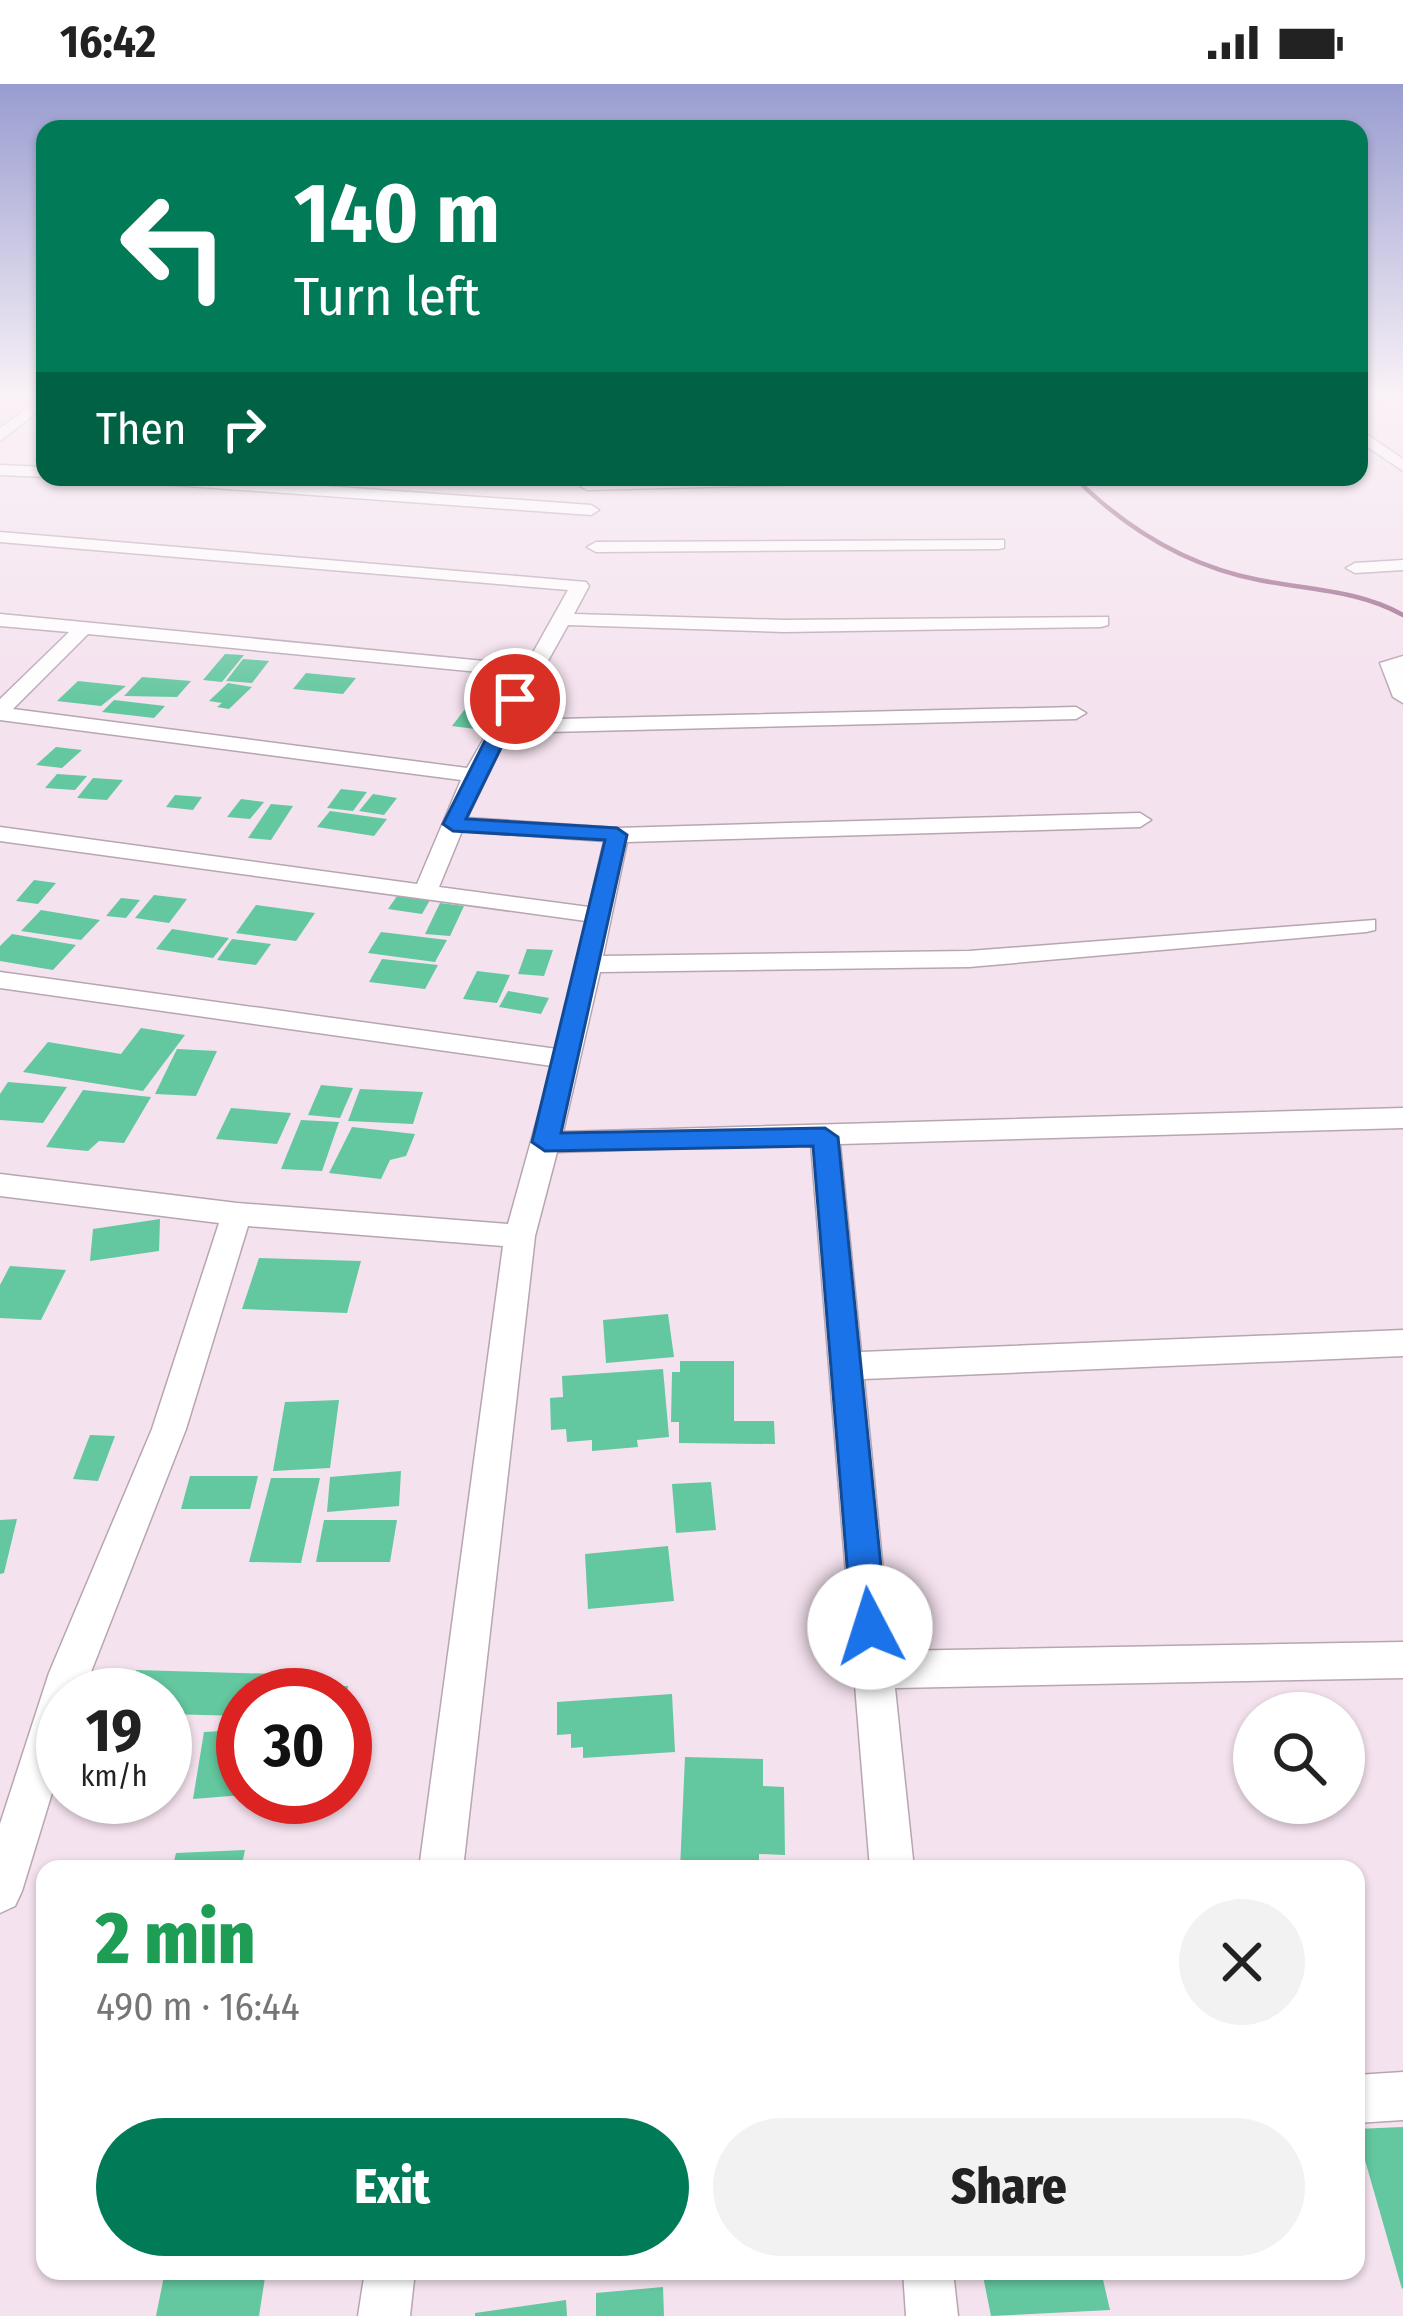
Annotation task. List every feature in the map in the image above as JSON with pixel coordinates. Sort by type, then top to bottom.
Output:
[{"type":"street","points":[[426,498],[592,510]]},
{"type":"street","points":[[424,895],[474,775],[581,589],[596,548],[590,498]]},
{"type":"street","points":[[0,554],[9,538],[581,589]]},
{"type":"street","points":[[596,548],[998,544]]},
{"type":"street","points":[[1355,568],[1403,565]]},
{"type":"street","points":[[563,619],[784,626],[1102,621]]},
{"type":"street","points":[[0,620],[530,671]]},
{"type":"street","points":[[0,712],[81,631]]},
{"type":"street","points":[[1403,662],[1390,663],[1403,697]]},
{"type":"street","points":[[0,712],[474,775]]},
{"type":"street","points":[[501,727],[1076,713]]},
{"type":"street","points":[[453,824],[617,835],[1140,820]]},
{"type":"street","points":[[0,834],[602,916]]},
{"type":"street","points":[[442,1860],[520,1236],[568,1059],[617,835]]},
{"type":"street","points":[[590,964],[969,959],[1366,926]]},
{"type":"street","points":[[0,980],[568,1059]]},
{"type":"street","points":[[545,1142],[1403,1118]]},
{"type":"street","points":[[825,1137],[891,1860]]},
{"type":"street","points":[[0,1185],[237,1214],[520,1236]]},
{"type":"street","points":[[0,1891],[69,1672],[169,1429],[237,1214]]},
{"type":"street","points":[[846,1366],[1403,1343]]},
{"type":"street","points":[[874,1670],[1403,1660]]},
{"type":"street","points":[[1365,2098],[1403,2096]]},
{"type":"street","points":[[384,2316],[389,2280]]},
{"type":"street","points":[[929,2280],[932,2316]]},
{"type":"building","points":[[225,654],[244,655],[222,682],[203,680]]},
{"type":"building","points":[[243,659],[269,661],[252,683],[226,681]]},
{"type":"building","points":[[306,673],[356,678],[343,694],[293,689]]},
{"type":"building","points":[[482,673],[510,677],[502,689],[473,686]]},
{"type":"building","points":[[142,677],[191,681],[177,697],[124,696]]},
{"type":"building","points":[[78,681],[126,686],[101,706],[57,701]]},
{"type":"building","points":[[228,683],[252,687],[229,709],[217,707],[222,703],[209,701]]},
{"type":"building","points":[[114,700],[165,706],[154,718],[102,712]]},
{"type":"building","points":[[465,709],[504,714],[490,731],[452,726]]},
{"type":"building","points":[[56,747],[82,750],[62,768],[36,765]]},
{"type":"building","points":[[57,774],[87,776],[75,790],[45,788]]},
{"type":"building","points":[[93,778],[123,780],[107,800],[77,798]]},
{"type":"building","points":[[341,789],[367,792],[353,811],[327,808]]},
{"type":"building","points":[[373,794],[397,798],[384,815],[359,811]]},
{"type":"building","points":[[175,795],[202,797],[193,810],[166,807]]},
{"type":"building","points":[[241,799],[264,802],[250,819],[227,817]]},
{"type":"building","points":[[271,804],[293,806],[271,840],[248,838]]},
{"type":"building","points":[[330,811],[387,819],[374,836],[317,827]]},
{"type":"building","points":[[34,880],[56,883],[38,904],[16,901]]},
{"type":"building","points":[[154,895],[187,899],[169,923],[135,918]]},
{"type":"building","points":[[397,896],[430,900],[422,914],[388,909]]},
{"type":"building","points":[[121,898],[140,900],[126,918],[106,916]]},
{"type":"building","points":[[440,903],[464,906],[450,936],[425,934]]},
{"type":"building","points":[[256,905],[315,913],[296,941],[236,933]]},
{"type":"building","points":[[41,910],[100,920],[81,940],[21,931]]},
{"type":"building","points":[[172,929],[229,938],[213,958],[156,949]]},
{"type":"building","points":[[381,932],[447,940],[435,962],[368,953]]},
{"type":"building","points":[[12,934],[76,945],[53,970],[0,961],[0,946]]},
{"type":"building","points":[[232,939],[271,944],[256,965],[217,960]]},
{"type":"building","points":[[527,949],[553,950],[544,976],[518,974]]},
{"type":"building","points":[[382,959],[438,965],[425,989],[369,982]]},
{"type":"building","points":[[477,971],[510,975],[497,1003],[463,999]]},
{"type":"building","points":[[508,991],[549,998],[541,1014],[499,1007]]},
{"type":"building","points":[[141,1028],[185,1035],[143,1091],[23,1072],[48,1042],[121,1054]]},
{"type":"building","points":[[177,1049],[217,1051],[196,1096],[155,1094]]},
{"type":"building","points":[[8,1082],[67,1087],[43,1123],[0,1120],[0,1094]]},
{"type":"building","points":[[321,1085],[353,1088],[340,1118],[308,1115]]},
{"type":"building","points":[[360,1089],[423,1092],[413,1124],[348,1121]]},
{"type":"building","points":[[83,1090],[151,1097],[124,1143],[99,1141],[88,1151],[46,1147]]},
{"type":"building","points":[[231,1108],[291,1113],[277,1144],[216,1139]]},
{"type":"building","points":[[301,1120],[339,1122],[322,1171],[281,1169]]},
{"type":"building","points":[[352,1127],[415,1134],[406,1156],[390,1160],[381,1179],[329,1173]]},
{"type":"building","points":[[160,1219],[159,1251],[90,1261],[93,1229]]},
{"type":"building","points":[[259,1258],[361,1261],[347,1313],[242,1309]]},
{"type":"building","points":[[10,1266],[66,1270],[41,1320],[0,1318],[0,1285]]},
{"type":"building","points":[[668,1314],[674,1357],[606,1363],[603,1320]]},
{"type":"building","points":[[680,1361],[734,1361],[734,1421],[774,1421],[775,1444],[679,1443],[679,1422],[671,1422],[672,1372],[680,1372]]},
{"type":"building","points":[[663,1369],[669,1437],[637,1440],[638,1447],[592,1451],[592,1440],[567,1442],[566,1429],[551,1430],[550,1398],[563,1397],[562,1376]]},
{"type":"building","points":[[339,1400],[330,1468],[273,1471],[285,1402]]},
{"type":"building","points":[[90,1435],[115,1436],[98,1481],[73,1479]]},
{"type":"building","points":[[401,1471],[399,1506],[327,1512],[330,1477]]},
{"type":"building","points":[[190,1476],[258,1476],[250,1509],[181,1509]]},
{"type":"building","points":[[271,1478],[320,1478],[301,1563],[249,1562]]},
{"type":"building","points":[[711,1482],[716,1530],[676,1533],[672,1484]]},
{"type":"building","points":[[17,1519],[4,1573],[0,1574],[0,1520]]},
{"type":"building","points":[[324,1520],[397,1520],[390,1562],[316,1562]]},
{"type":"building","points":[[668,1546],[674,1601],[588,1609],[585,1554]]},
{"type":"building","points":[[192,1672],[216,1672],[216,1715],[192,1715]]},
{"type":"building","points":[[672,1694],[675,1752],[583,1758],[583,1747],[571,1748],[571,1734],[557,1735],[557,1702]]},
{"type":"building","points":[[216,1731],[216,1797],[193,1799],[204,1732]]},
{"type":"building","points":[[685,1757],[763,1759],[763,1786],[784,1787],[785,1855],[759,1854],[759,1860],[680,1860]]},
{"type":"building","points":[[245,1850],[243,1860],[174,1860],[176,1853]]},
{"type":"building","points":[[1403,2127],[1402,2289],[1365,2160],[1365,2129]]},
{"type":"building","points":[[163,2280],[265,2280],[259,2316],[156,2316]]},
{"type":"building","points":[[984,2280],[1103,2280],[1110,2310],[991,2316]]},
{"type":"building","points":[[663,2287],[664,2316],[596,2316],[596,2293]]},
{"type":"building","points":[[566,2300],[567,2316],[475,2316],[475,2313]]},
{"type":"waterway","points":[[1098,498],[1136,528],[1207,565],[1259,580],[1351,596],[1403,615]]},
{"type":"route","points":[[515,699],[453,824],[617,835],[576,1028],[545,1142],[825,1137],[870,1627]]}]
